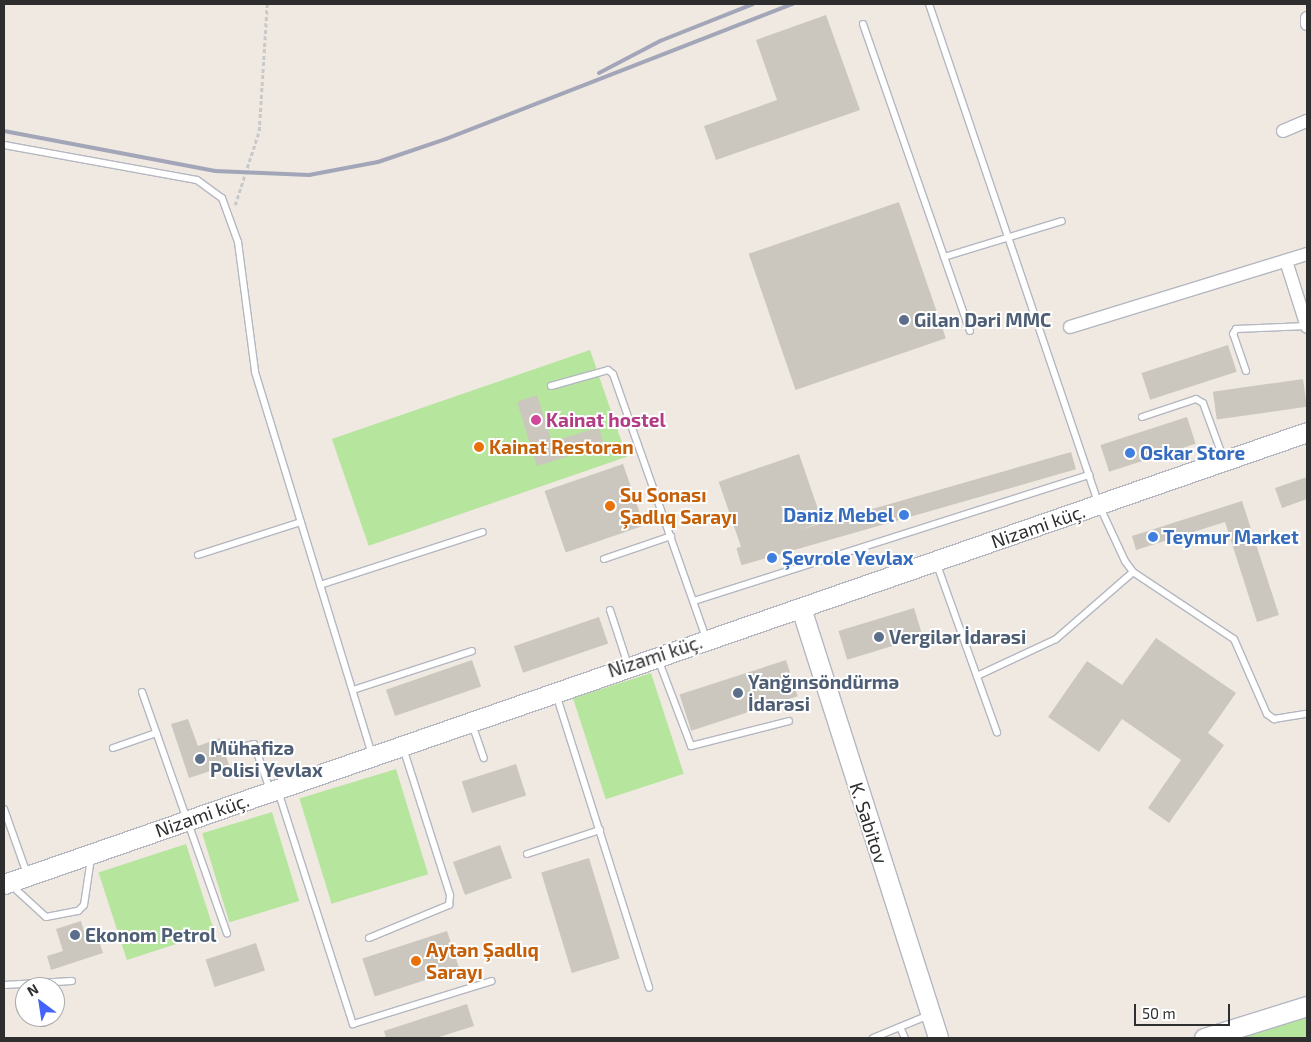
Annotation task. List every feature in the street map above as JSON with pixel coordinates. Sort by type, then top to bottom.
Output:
[{"type":"main road","name":"Nizami küç.","points":[[6,883],[372,756],[554,690],[801,608],[1307,432]]},
{"type":"main road","name":"K. Sabitov","points":[[801,608],[938,1038]]},
{"type":"main road","points":[[1204,1038],[1307,1006]]},
{"type":"street","points":[[1307,18],[1307,24]]},
{"type":"street","points":[[1283,131],[1307,121]]},
{"type":"street","points":[[1070,327],[1307,254]]},
{"type":"street","points":[[1286,261],[1307,326]]},
{"type":"lane","points":[[928,4],[1099,505],[1133,572],[1234,639],[1267,714],[1274,719],[1307,714]]},
{"type":"lane","points":[[863,24],[970,331]]},
{"type":"lane","points":[[4,145],[197,180],[222,198],[232,216],[255,372],[372,756]]},
{"type":"lane","points":[[944,256],[1062,222]]},
{"type":"lane","points":[[1246,371],[1233,334],[1236,329],[1307,326]]},
{"type":"lane","points":[[551,386],[608,370],[613,374],[707,639]]},
{"type":"lane","points":[[1142,417],[1196,399],[1204,403],[1224,461]]},
{"type":"lane","points":[[694,601],[1089,475]]},
{"type":"lane","points":[[198,555],[301,522]]},
{"type":"lane","points":[[320,585],[484,532]]},
{"type":"lane","points":[[604,559],[671,536]]},
{"type":"lane","points":[[936,561],[997,732]]},
{"type":"lane","points":[[977,676],[1056,639],[1133,572]]},
{"type":"lane","points":[[610,610],[628,665]]},
{"type":"lane","points":[[353,690],[472,651]]},
{"type":"lane","points":[[657,656],[690,746],[789,721]]},
{"type":"lane","points":[[554,690],[649,988]]},
{"type":"lane","points":[[142,692],[227,933]]},
{"type":"lane","points":[[470,721],[484,758]]},
{"type":"lane","points":[[114,748],[156,732]]},
{"type":"lane","points":[[228,751],[254,744],[274,790],[352,1024],[492,981]]},
{"type":"lane","points":[[369,938],[449,905],[450,895],[402,745]]},
{"type":"lane","points":[[4,809],[27,876]]},
{"type":"lane","points":[[527,854],[600,830]]},
{"type":"lane","points":[[6,883],[46,917],[78,911],[84,905],[92,853]]},
{"type":"lane","points":[[4,985],[72,981]]},
{"type":"lane","points":[[873,1038],[930,1015]]},
{"type":"lane","points":[[900,1027],[904,1038]]},
{"type":"path","points":[[232,216],[259,131],[267,4]]},
{"type":"green space","name":"Kainat Restoran","points":[[590,350],[627,457],[369,546],[332,439]]},
{"type":"green space","points":[[651,673],[684,774],[606,799],[573,698]]},
{"type":"green space","points":[[396,769],[428,874],[332,904],[299,799]]},
{"type":"green space","points":[[272,812],[299,901],[229,922],[202,833]]},
{"type":"green space","points":[[186,844],[214,931],[127,960],[99,872]]},
{"type":"green space","points":[[1307,1017],[1307,1038],[1241,1038]]},
{"type":"building","points":[[826,15],[860,110],[716,160],[704,126],[777,100],[756,40]]},
{"type":"building","points":[[899,202],[946,338],[796,390],[749,254]]},
{"type":"building","points":[[1228,345],[1237,372],[1150,400],[1141,373]]},
{"type":"building","points":[[1303,379],[1307,407],[1217,419],[1213,392]]},
{"type":"building","points":[[537,395],[552,442],[599,427],[604,445],[537,466],[517,402]]},
{"type":"building","points":[[1187,417],[1196,444],[1109,472],[1100,445]]},
{"type":"building","points":[[1071,452],[1076,469],[741,565],[736,548]]},
{"type":"building","points":[[799,454],[822,522],[742,550],[719,482]]},
{"type":"building","points":[[623,464],[644,525],[566,552],[545,491]]},
{"type":"building","points":[[1307,477],[1307,499],[1282,508],[1275,488]]},
{"type":"building","points":[[1242,501],[1279,615],[1257,622],[1225,522],[1136,550],[1132,536]]},
{"type":"building","points":[[914,608],[923,637],[847,660],[838,631]]},
{"type":"building","points":[[599,617],[608,643],[523,673],[514,646]]},
{"type":"building","points":[[1156,638],[1236,693],[1208,733],[1224,745],[1169,823],[1148,808],[1181,760],[1122,719],[1099,752],[1048,717],[1087,661],[1122,685]]},
{"type":"building","points":[[472,660],[481,686],[395,716],[386,690]]},
{"type":"building","points":[[786,660],[798,696],[691,731],[679,695]]},
{"type":"building","points":[[188,719],[198,746],[220,738],[229,765],[189,778],[171,724]]},
{"type":"building","points":[[516,764],[526,795],[472,813],[462,782]]},
{"type":"building","points":[[500,845],[512,878],[465,895],[453,862]]},
{"type":"building","points":[[589,858],[620,958],[572,973],[541,873]]},
{"type":"building","points":[[81,921],[87,942],[98,938],[103,953],[51,970],[47,956],[63,951],[56,929]]},
{"type":"building","points":[[447,931],[459,969],[375,997],[362,959]]},
{"type":"building","points":[[256,943],[265,971],[215,987],[206,959]]},
{"type":"building","points":[[467,1004],[474,1026],[436,1038],[386,1038],[384,1031]]},
{"type":"railway","points":[[599,73],[660,41],[753,4]]},
{"type":"railway","points":[[4,131],[215,171],[309,175],[378,162],[446,139],[793,4]]},
{"type":"place","name":"Gilan Dəri MMC","points":[[904,320]]},
{"type":"place","name":"Kainat hostel","points":[[536,420]]},
{"type":"place","name":"Kainat Restoran","points":[[479,447]]},
{"type":"place","name":"Oskar Store","points":[[1130,453]]},
{"type":"place","name":"Su Sonası Şadlıq Sarayı","points":[[610,506]]},
{"type":"place","name":"Dəniz Mebel","points":[[904,515]]},
{"type":"place","name":"Teymur Market","points":[[1153,537]]},
{"type":"place","name":"Şevrole Yevlax","points":[[772,558]]},
{"type":"place","name":"Vergilər İdarəsi","points":[[879,637]]},
{"type":"place","name":"Yanğınsöndürmə İdarəsi","points":[[738,693]]},
{"type":"place","name":"Mühafizə Polisi Yevlax","points":[[200,759]]},
{"type":"place","name":"Ekonom Petrol","points":[[75,935]]},
{"type":"place","name":"Aytən Şadlıq Sarayı","points":[[416,961]]}]
